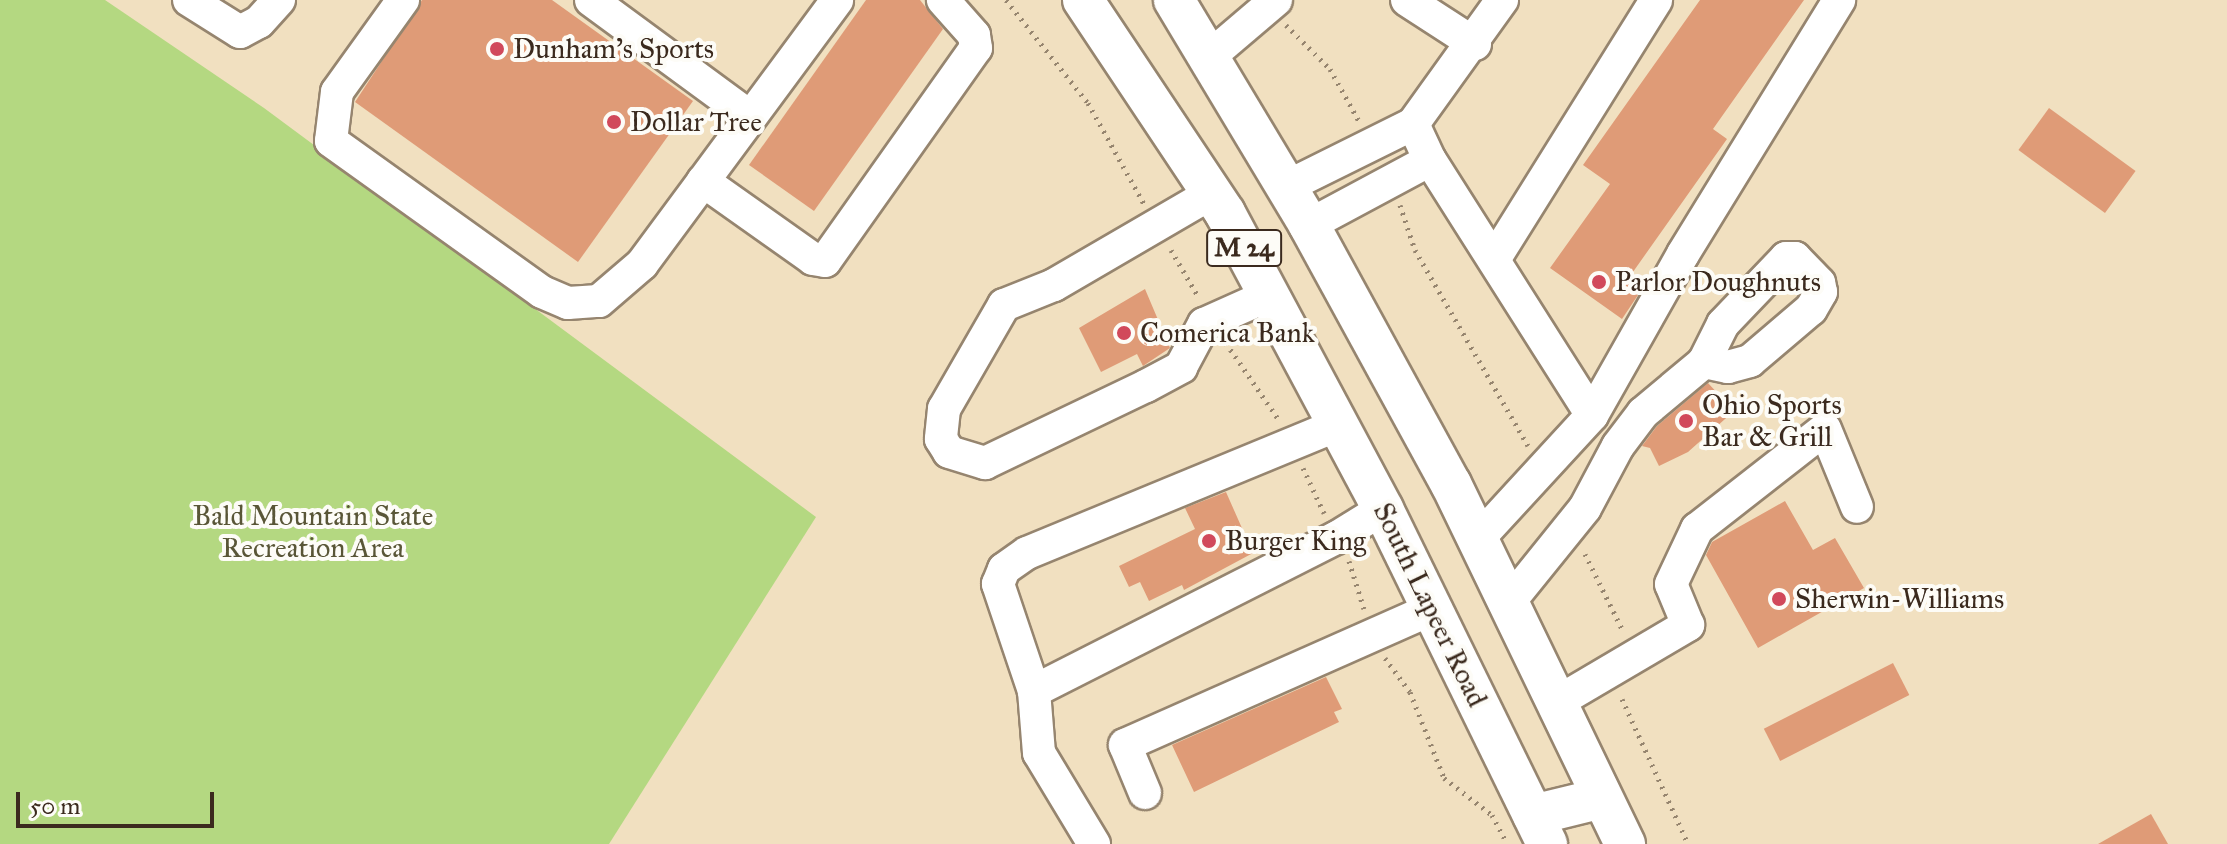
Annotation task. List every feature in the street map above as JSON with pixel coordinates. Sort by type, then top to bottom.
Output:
[{"type":"main road","name":"South Lapeer Road","points":[[1083,0],[1212,193],[1269,295],[1383,509],[1432,609],[1529,834]]},
{"type":"main road","name":"M 24","points":[[1174,0],[1309,225],[1479,538],[1625,844]]},
{"type":"main road","points":[[1529,834],[1602,798]]},
{"type":"lane","points":[[189,0],[240,32],[259,22],[279,0]]},
{"type":"lane","points":[[403,0],[337,92],[331,141],[542,292],[568,303],[599,301],[623,285],[837,0]]},
{"type":"lane","points":[[591,0],[750,117]]},
{"type":"lane","points":[[703,181],[813,259],[825,261],[976,48],[974,35],[943,0]]},
{"type":"lane","points":[[1407,0],[1475,44]]},
{"type":"lane","points":[[1286,187],[1413,124],[1475,44],[1502,0]]},
{"type":"lane","points":[[1495,258],[1656,0]]},
{"type":"lane","points":[[1479,538],[1592,415],[1683,254],[1839,0]]},
{"type":"lane","points":[[1209,57],[1270,5]]},
{"type":"lane","points":[[1413,124],[1430,160],[1592,415]]},
{"type":"lane","points":[[1309,225],[1430,160]]},
{"type":"lane","points":[[1212,193],[1054,285],[1004,305],[944,409],[941,439],[949,452],[985,463],[1181,367],[1194,336],[1212,320],[1269,295]]},
{"type":"lane","points":[[1510,601],[1572,525],[1643,413],[1704,362]]},
{"type":"lane","points":[[1094,844],[1039,753],[1034,691],[998,584],[1004,569],[1027,553],[1338,425]]},
{"type":"lane","points":[[1559,701],[1688,625],[1671,584],[1697,529],[1825,429],[1857,507]]},
{"type":"lane","points":[[1034,691],[1336,538],[1383,509]]},
{"type":"lane","points":[[1145,793],[1125,745],[1294,666],[1377,637],[1432,609]]},
{"type":"path","points":[[1006,0],[1088,103],[1155,228],[1212,320],[1271,403],[1336,538],[1377,637],[1410,692],[1444,778],[1492,815],[1529,834]]},
{"type":"path","points":[[1270,5],[1330,69],[1350,97],[1371,145]]},
{"type":"path","points":[[1391,181],[1415,250],[1541,470]]},
{"type":"path","points":[[1572,525],[1635,655]]},
{"type":"path","points":[[1630,695],[1620,701],[1688,844]]},
{"type":"green space","name":"Bald Mountain State Recreation Area","points":[[0,0],[105,0],[264,108],[816,517],[609,844],[0,844]]},
{"type":"building","points":[[422,0],[552,0],[693,101],[578,262],[355,102]]},
{"type":"building","points":[[866,0],[920,0],[943,29],[814,211],[749,165]]},
{"type":"building","points":[[1700,0],[1804,0],[1713,129],[1727,139],[1628,279],[1642,289],[1622,319],[1550,268],[1610,184],[1583,165]]},
{"type":"building","points":[[2049,108],[2136,171],[2105,213],[2018,150]]},
{"type":"building","name":"Comerica Bank","points":[[1145,289],[1170,348],[1143,366],[1137,354],[1101,372],[1079,328]]},
{"type":"building","name":"Ohio Sports Bar & Grill","points":[[1708,383],[1734,411],[1688,452],[1659,466],[1650,448],[1642,446],[1657,426]]},
{"type":"building","name":"Burger King","points":[[1226,492],[1253,553],[1184,590],[1182,585],[1149,601],[1140,582],[1129,587],[1119,566],[1195,529],[1185,508]]},
{"type":"building","points":[[1785,501],[1813,550],[1835,538],[1864,588],[1758,648],[1706,555],[1712,542]]},
{"type":"building","points":[[1893,663],[1909,695],[1780,761],[1764,729]]},
{"type":"building","points":[[1326,677],[1342,709],[1334,712],[1339,722],[1194,792],[1172,745]]},
{"type":"building","points":[[2151,814],[2168,844],[2098,844]]},
{"type":"place","name":"Dunham's Sports","points":[[497,49]]},
{"type":"place","name":"Dollar Tree","points":[[614,122]]},
{"type":"place","name":"Parlor Doughnuts","points":[[1599,282]]},
{"type":"place","name":"Comerica Bank","points":[[1124,333]]},
{"type":"place","name":"Ohio Sports Bar & Grill","points":[[1686,421]]},
{"type":"place","name":"Burger King","points":[[1209,541]]},
{"type":"place","name":"Sherwin-Williams","points":[[1779,599]]}]
